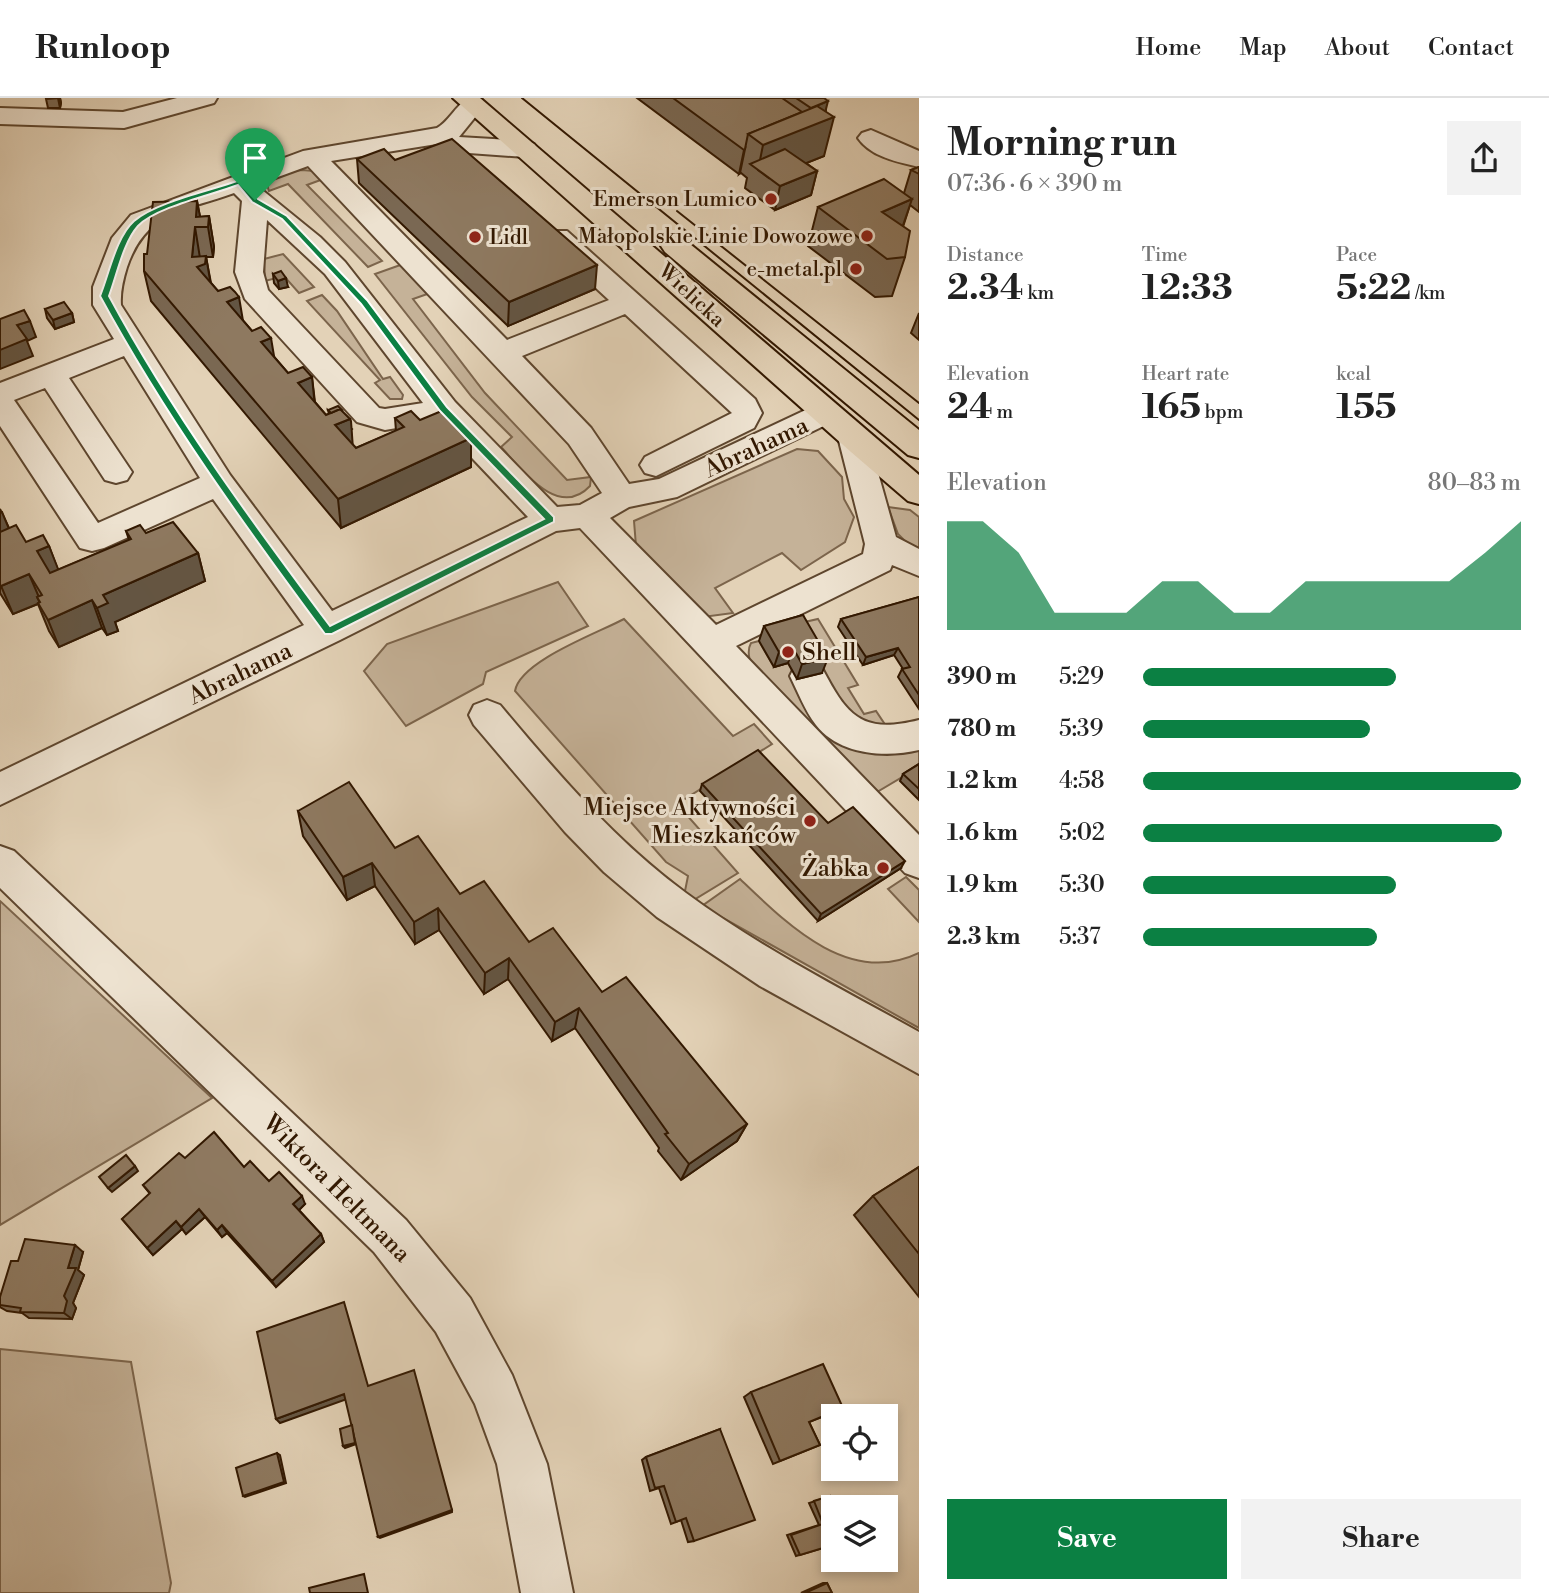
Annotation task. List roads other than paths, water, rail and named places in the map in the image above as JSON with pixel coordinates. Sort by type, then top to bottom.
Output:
[{"type":"main road","name":"Wielicka","points":[[478,100],[526,149],[825,414],[919,493]]},
{"type":"main road","name":"Wielicka","points":[[478,100],[918,446]]},
{"type":"street","points":[[8,98],[0,114],[124,120],[205,98]]},
{"type":"street","points":[[456,152],[465,118],[478,100]]},
{"type":"street","points":[[871,138],[889,150],[919,159]]},
{"type":"street","points":[[328,631],[219,483],[130,344],[104,296],[129,234],[137,223],[151,214],[247,191],[312,156],[526,149]]},
{"type":"street","points":[[312,156],[580,436],[618,491],[743,421],[747,414],[737,397],[541,222]]},
{"type":"street","points":[[247,191],[249,272],[255,293],[368,415],[385,420],[444,409]]},
{"type":"street","points":[[247,191],[284,218],[364,302],[444,409],[550,520]]},
{"type":"street","points":[[502,353],[630,302]]},
{"type":"street","points":[[0,394],[130,344]]},
{"type":"street","points":[[51,374],[116,472]]},
{"type":"street","points":[[0,402],[92,539],[219,483]]},
{"type":"street","name":"Abrahama","points":[[0,789],[328,631],[550,520],[587,516],[618,491],[666,489],[825,414]]},
{"type":"street","points":[[711,645],[771,612],[878,561],[881,544],[853,438]]},
{"type":"street","points":[[587,516],[608,534],[919,861]]},
{"type":"street","points":[[881,544],[919,564]]},
{"type":"street","points":[[808,676],[831,718],[859,737],[883,741],[919,736]]},
{"type":"street","points":[[487,715],[569,814],[639,880],[707,931],[919,1054]]},
{"type":"street","name":"Wiktora Heltmana","points":[[0,863],[390,1236],[453,1315],[495,1392],[522,1464],[547,1593]]},
{"type":"tram line","points":[[522,98],[919,420]]},
{"type":"tram line","points":[[677,211],[919,403]]},
{"type":"place","name":"Emerson Lumico","points":[[771,199]]},
{"type":"place","name":"Małopolskie Linie Dowozowe","points":[[867,236]]},
{"type":"place","name":"Lidl","points":[[475,237]]},
{"type":"place","name":"e-metal.pl","points":[[856,269]]},
{"type":"place","name":"Shell","points":[[788,652]]},
{"type":"place","name":"Miejsce Aktywności Mieszkańców","points":[[810,821]]},
{"type":"place","name":"Żabka","points":[[883,868]]}]
